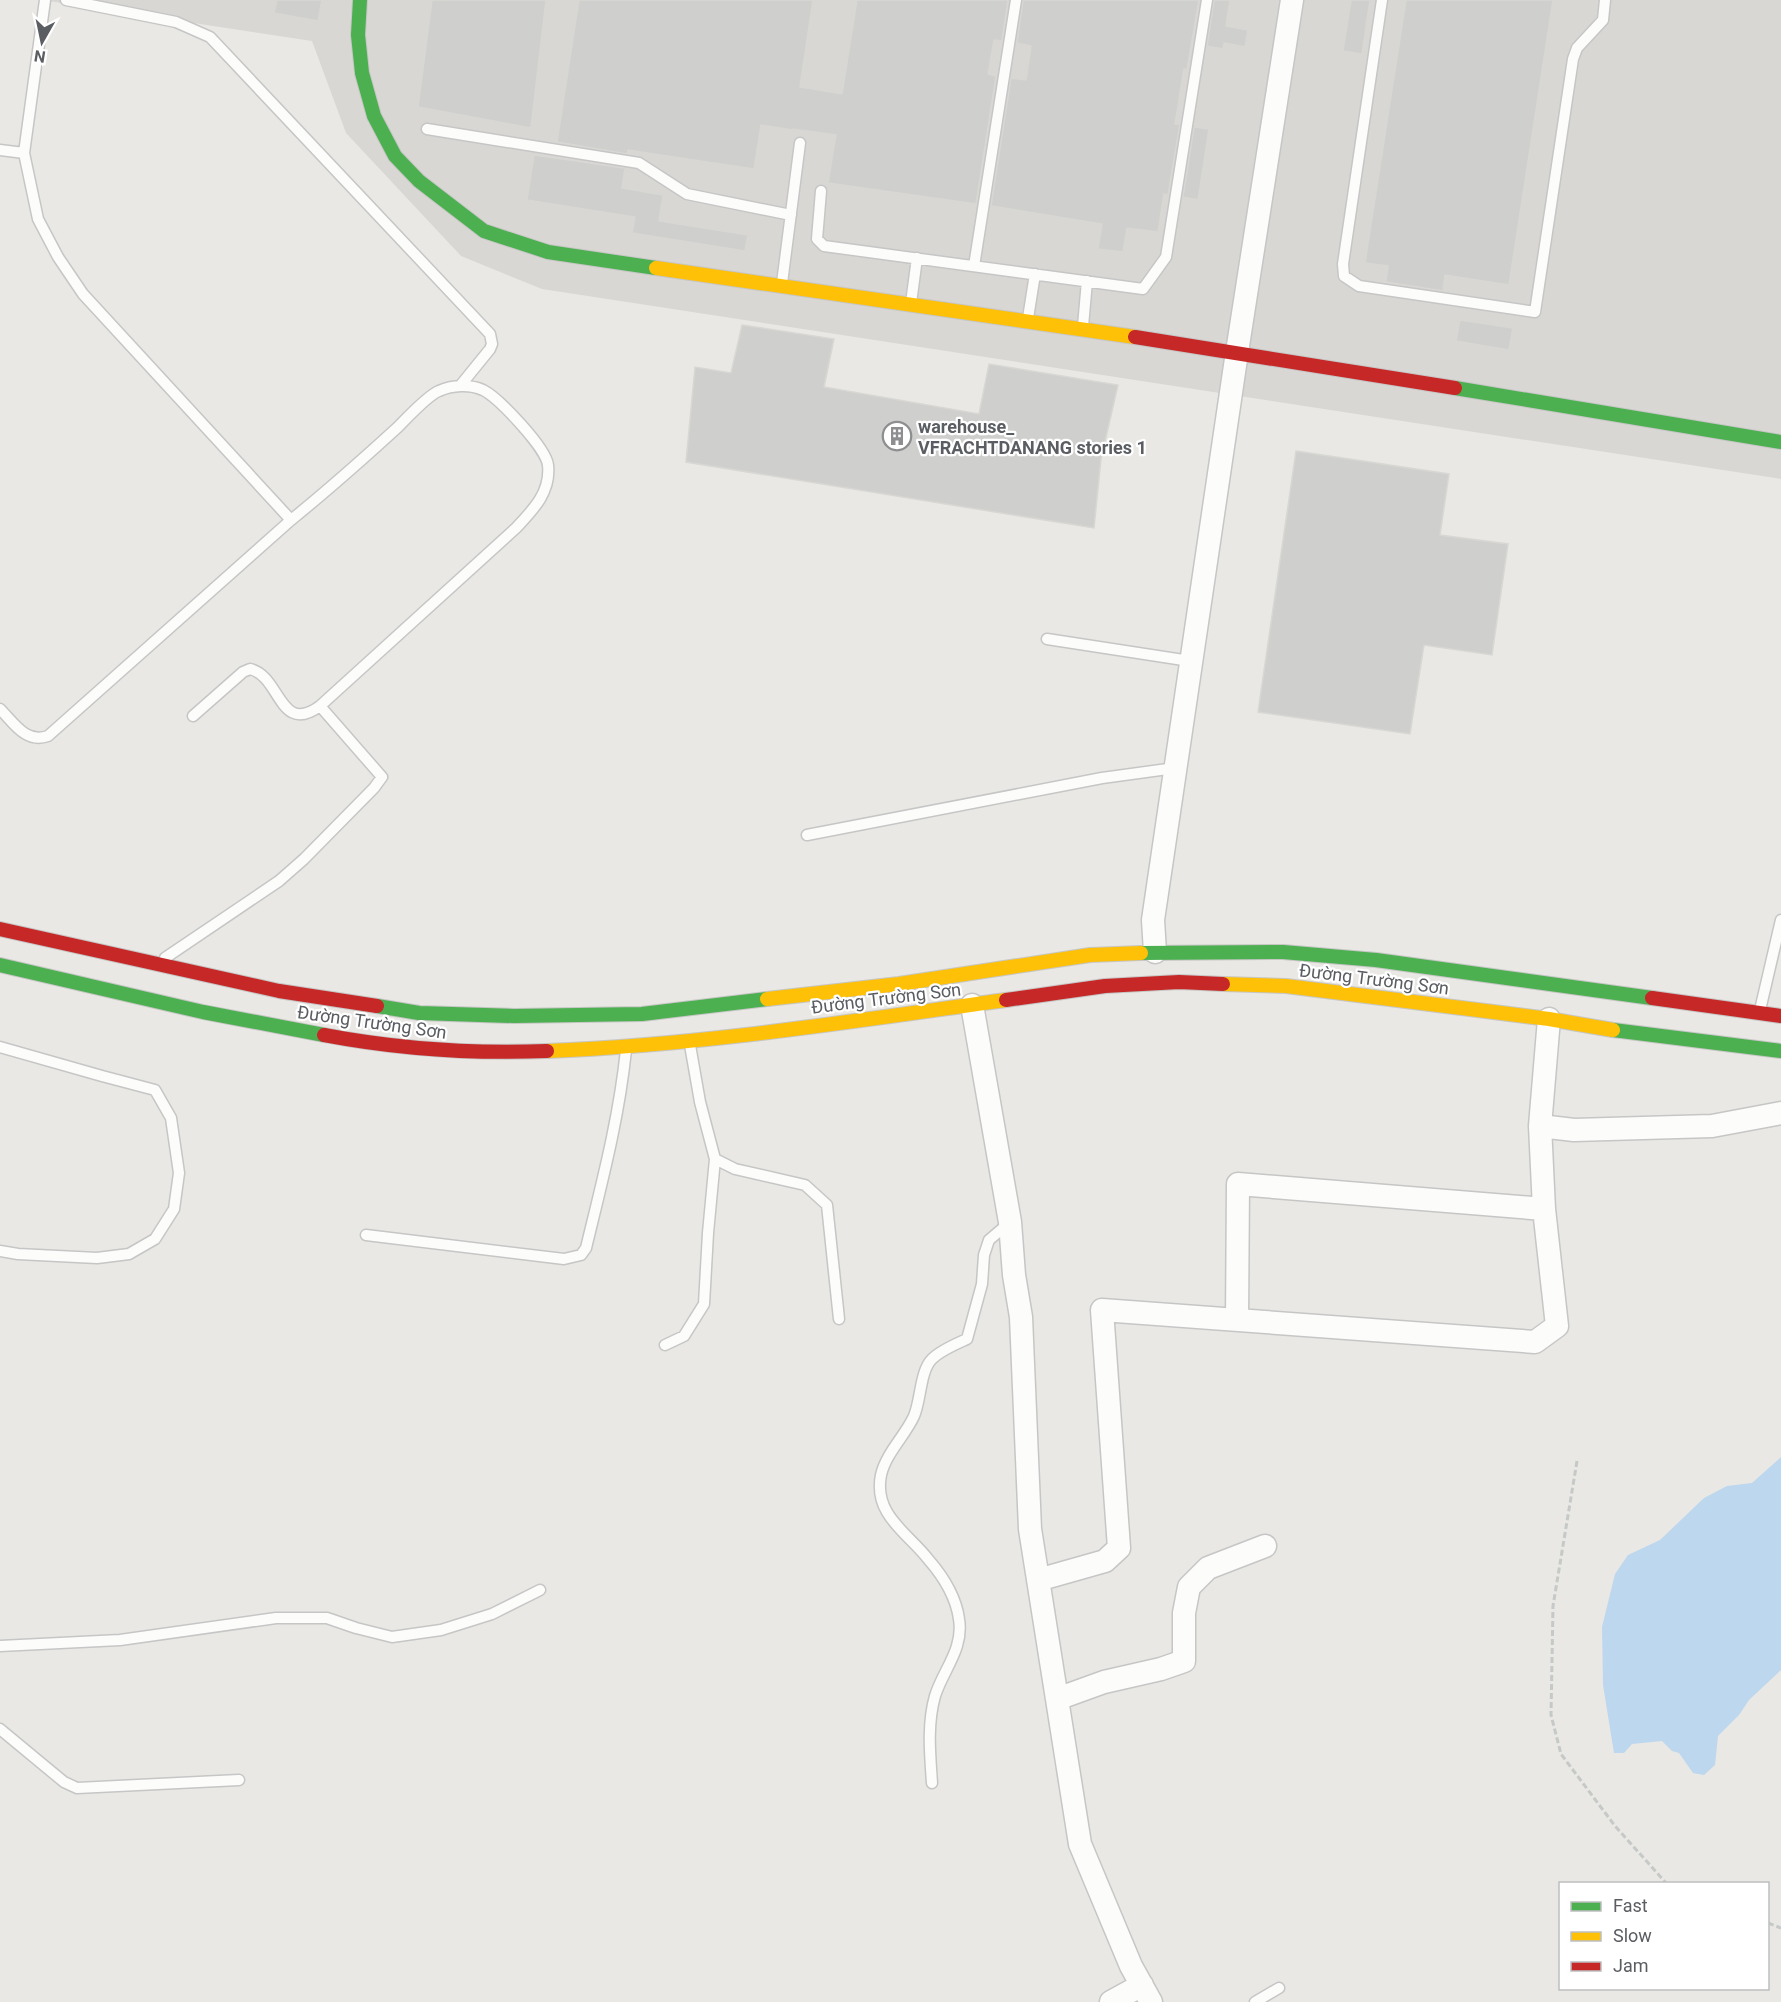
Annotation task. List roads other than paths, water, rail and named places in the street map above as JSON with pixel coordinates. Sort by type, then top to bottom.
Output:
[{"type":"main road","points":[[360,0],[358,35],[362,73],[374,116],[395,156],[419,181],[484,231],[548,252],[1237,352],[1781,442]]},
{"type":"main road","name":"Đường Trường Sơn","points":[[0,929],[279,991],[418,1013],[573,1016],[642,1014],[854,989],[1090,955],[1155,952],[1283,952],[1376,960],[1781,1016]]},
{"type":"main road","name":"Đường Trường Sơn","points":[[0,965],[203,1012],[382,1045],[416,1049],[477,1051],[627,1047],[689,1042],[1105,986],[1234,982],[1286,986],[1549,1019],[1638,1034],[1781,1051]]},
{"type":"street","points":[[1155,952],[1153,920],[1292,0]]},
{"type":"street","points":[[972,1005],[1010,1222],[1014,1275],[1021,1317],[1030,1529],[1080,1844],[1131,1966],[1146,1994],[1111,2002]]},
{"type":"street","points":[[1038,1580],[1105,1561],[1119,1548],[1102,1310],[1534,1342],[1557,1326],[1544,1209],[1540,1126],[1549,1019]]},
{"type":"street","points":[[1540,1126],[1574,1130],[1712,1126],[1781,1113]]},
{"type":"street","points":[[1237,1320],[1238,1184],[1544,1209]]},
{"type":"street","points":[[1057,1699],[1104,1682],[1161,1669],[1184,1661],[1184,1613],[1189,1587],[1208,1568],[1266,1546]]},
{"type":"lane","points":[[45,0],[24,153],[38,219],[58,257],[83,294],[291,520]]},
{"type":"lane","points":[[66,0],[176,22],[210,37],[490,334],[492,344],[490,349],[460,386]]},
{"type":"lane","points":[[974,266],[1016,0]]},
{"type":"lane","points":[[821,191],[817,238],[824,246],[1143,289],[1166,257],[1207,0]]},
{"type":"lane","points":[[1382,0],[1343,264],[1344,276],[1359,286],[1535,312],[1573,59],[1577,48],[1603,20],[1605,0]]},
{"type":"lane","points":[[427,129],[639,163],[687,194],[791,214]]},
{"type":"lane","points":[[781,286],[801,144]]},
{"type":"lane","points":[[0,150],[24,153]]},
{"type":"lane","points":[[911,304],[917,258]]},
{"type":"lane","points":[[1028,321],[1035,274]]},
{"type":"lane","points":[[1082,329],[1087,281]]},
{"type":"lane","points":[[0,709],[25,735],[33,739],[48,736],[437,391],[460,386],[483,390],[509,411],[530,435],[548,464],[545,486],[539,504],[516,528],[320,706],[307,714],[291,712],[284,707],[276,690],[259,673],[250,669],[243,672],[193,716]]},
{"type":"lane","points":[[1047,639],[1191,661]]},
{"type":"lane","points":[[158,963],[279,881],[312,851],[382,777],[320,706]]},
{"type":"lane","points":[[807,835],[1102,778],[1175,768]]},
{"type":"lane","points":[[1759,1014],[1781,920]]},
{"type":"lane","points":[[665,1345],[684,1336],[704,1304],[715,1159],[700,1102],[689,1042]]},
{"type":"lane","points":[[0,1047],[155,1090],[171,1118],[179,1173],[174,1209],[155,1239],[129,1254],[98,1258],[0,1251]]},
{"type":"lane","points":[[366,1235],[564,1259],[581,1255],[586,1248],[615,1132],[627,1047]]},
{"type":"lane","points":[[715,1159],[735,1170],[805,1185],[827,1204],[839,1319]]},
{"type":"lane","points":[[932,1783],[930,1734],[932,1713],[940,1682],[957,1650],[960,1618],[939,1572],[920,1549],[896,1527],[887,1514],[880,1490],[881,1476],[894,1448],[914,1417],[926,1369],[931,1360],[967,1339],[982,1284],[984,1255],[989,1240],[1010,1222]]},
{"type":"lane","points":[[0,1646],[120,1640],[276,1618],[327,1618],[392,1637],[441,1630],[492,1614],[540,1590]]},
{"type":"lane","points":[[0,1730],[64,1782],[77,1788],[239,1780]]},
{"type":"lane","points":[[1255,2002],[1279,1988]]},
{"type":"water","points":[[1781,1457],[1781,1670],[1749,1700],[1739,1715],[1718,1736],[1715,1765],[1704,1775],[1693,1773],[1679,1753],[1672,1751],[1662,1741],[1632,1744],[1624,1753],[1614,1753],[1603,1685],[1602,1627],[1615,1574],[1628,1555],[1660,1540],[1704,1498],[1727,1486],[1752,1483]]},
{"type":"place","name":"warehouse_ VFRACHTDANANG stories 1","points":[[897,436]]}]
